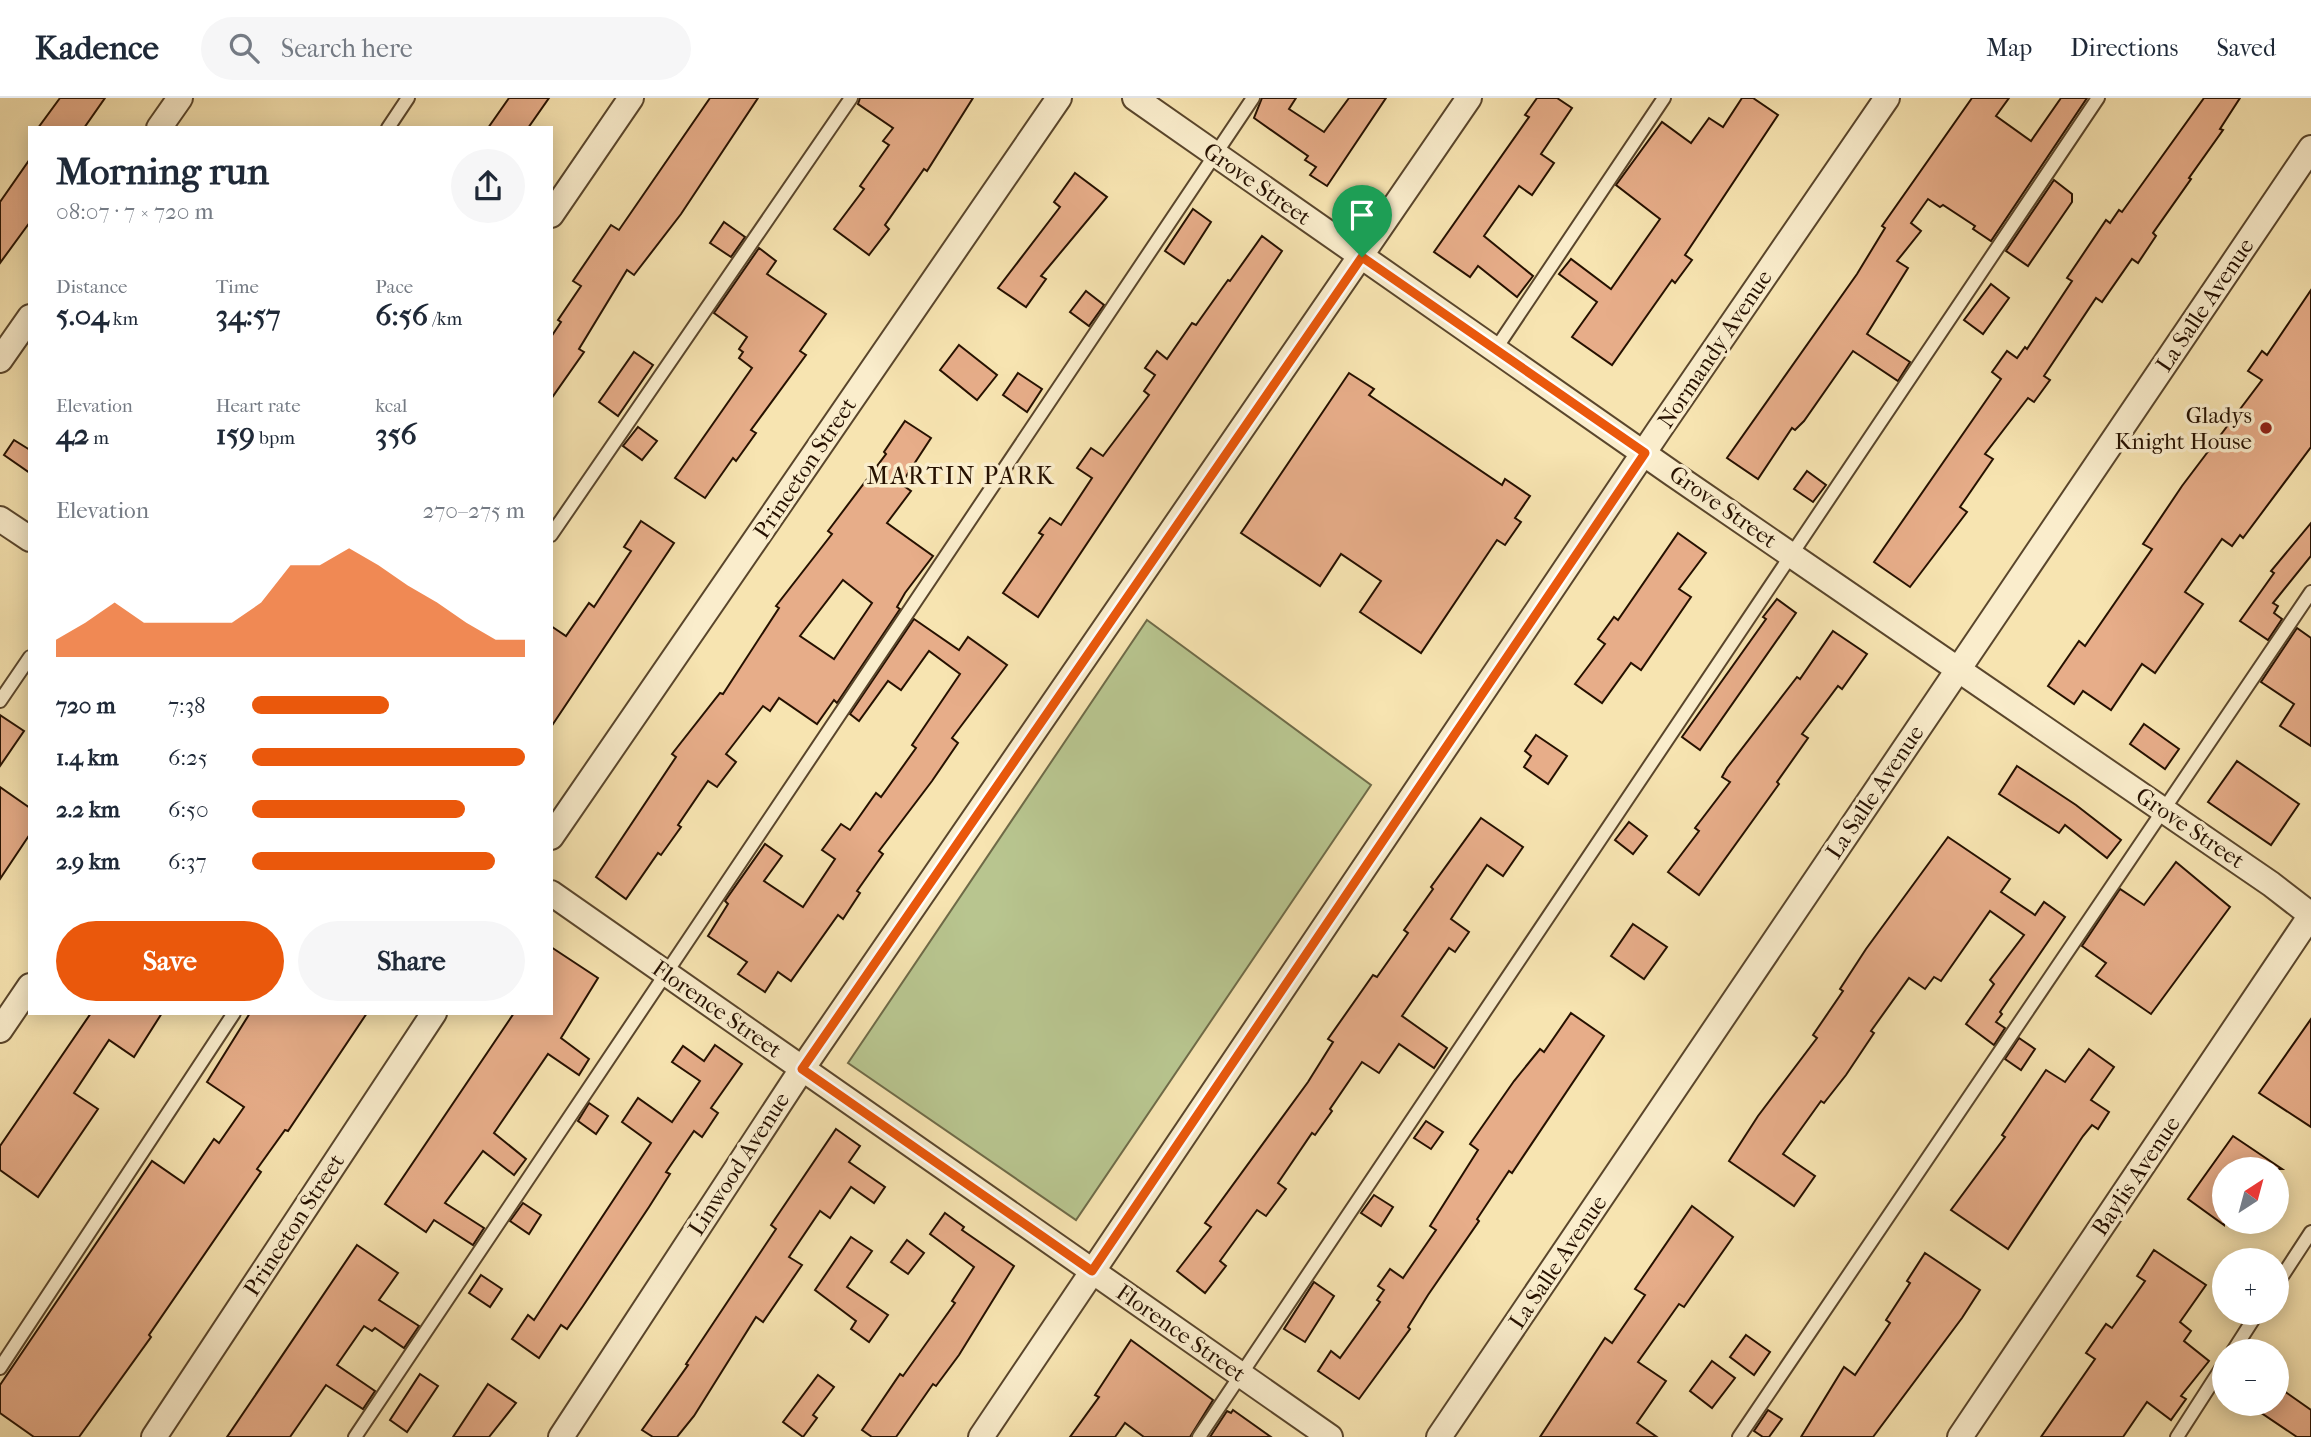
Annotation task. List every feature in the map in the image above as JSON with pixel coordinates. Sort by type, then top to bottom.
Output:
[{"type":"street","points":[[160,126],[180,98]]},
{"type":"street","points":[[553,212],[631,98]]},
{"type":"street","name":"Princeton Street","points":[[553,834],[1059,98]]},
{"type":"street","name":"Grove Street","points":[[1135,98],[1791,555],[2271,884],[2311,915]]},
{"type":"street","name":"Linwood Avenue","points":[[561,1437],[802,1069],[1469,98]]},
{"type":"street","name":"Normandy Avenue","points":[[981,1437],[1887,98]]},
{"type":"street","name":"La Salle Avenue","points":[[1439,1437],[2311,148]]},
{"type":"street","points":[[0,360],[28,320]]},
{"type":"street","points":[[0,519],[28,538]]},
{"type":"street","name":"Florence Street","points":[[553,894],[1330,1437]]},
{"type":"street","name":"Baylis Avenue","points":[[1960,1437],[2311,915]]},
{"type":"street","points":[[0,1030],[28,989]]},
{"type":"street","name":"Princeton Street","points":[[154,1437],[433,1015]]},
{"type":"lane","points":[[389,126],[408,98]]},
{"type":"lane","points":[[553,532],[851,98]]},
{"type":"lane","points":[[355,1437],[1253,98]]},
{"type":"lane","points":[[1495,350],[1664,98]]},
{"type":"lane","points":[[1199,1437],[2098,98]]},
{"type":"lane","points":[[1739,1437],[2311,592]]},
{"type":"lane","points":[[0,701],[28,660]]},
{"type":"lane","points":[[0,1368],[233,1015]]},
{"type":"lane","points":[[2289,1266],[2311,1232]]},
{"type":"lane","points":[[2177,1437],[2212,1383]]},
{"type":"green space","points":[[1147,620],[1371,785],[1076,1220],[848,1063]]},
{"type":"building","points":[[60,98],[105,98],[85,126],[39,126]]},
{"type":"building","points":[[509,98],[549,98],[529,126],[489,126]]},
{"type":"building","points":[[710,98],[758,98],[681,214],[634,275],[627,270],[579,349],[584,352],[553,396],[553,334],[561,322],[558,320],[581,286],[573,281],[611,225],[619,230]]},
{"type":"building","points":[[860,98],[973,98],[927,171],[924,169],[885,225],[889,229],[869,255],[834,229],[864,189],[860,186],[889,145],[883,141],[893,128],[858,104]]},
{"type":"building","points":[[1262,98],[1296,98],[1289,109],[1324,132],[1349,98],[1386,98],[1327,186],[1310,175],[1316,167],[1305,160],[1308,156],[1254,118]]},
{"type":"building","points":[[1537,98],[1557,98],[1572,108],[1541,154],[1554,163],[1532,195],[1519,186],[1484,236],[1533,276],[1517,297],[1478,266],[1470,277],[1434,252],[1529,117],[1525,115]]},
{"type":"building","points":[[1742,98],[1753,98],[1778,115],[1685,255],[1692,260],[1675,283],[1672,280],[1612,365],[1572,337],[1597,302],[1559,274],[1571,259],[1611,289],[1660,219],[1616,185],[1662,122],[1691,143],[1709,118],[1723,127]]},
{"type":"building","points":[[1972,98],[2009,98],[1996,116],[2031,141],[2061,98],[2087,98],[1991,241],[1973,229],[1975,226],[1943,205],[1940,207],[1928,199],[1911,223],[1921,231],[1897,261],[1908,268],[1867,334],[1910,362],[1898,381],[1853,351],[1804,421],[1795,430],[1792,428],[1758,479],[1727,458],[1857,274],[1885,228],[1882,226]]},
{"type":"building","points":[[2204,98],[2240,98],[2220,129],[2223,130],[2153,233],[2156,236],[2138,263],[2132,259],[2102,302],[2096,298],[2044,376],[2050,380],[2034,402],[2028,398],[1985,454],[1993,459],[1960,507],[1967,512],[1910,587],[1874,562],[2001,379],[1992,372],[2007,351],[2017,358],[2025,347],[2027,349],[2072,281],[2067,278],[2106,220],[2110,223],[2119,210],[2122,212]]},
{"type":"building","points":[[28,162],[28,225],[0,263],[0,202]]},
{"type":"building","points":[[1075,173],[1107,197],[1041,276],[1046,279],[1026,307],[998,288],[1060,207],[1054,202]]},
{"type":"building","points":[[2054,180],[2072,194],[2072,202],[2028,266],[2006,251]]},
{"type":"building","points":[[1193,209],[1211,222],[1184,264],[1165,251]]},
{"type":"building","points":[[724,222],[745,237],[731,257],[710,243]]},
{"type":"building","points":[[1262,236],[1282,251],[1038,617],[1003,593],[1043,535],[1039,533],[1050,518],[1061,525],[1092,478],[1077,468],[1091,448],[1103,456],[1149,395],[1144,391],[1155,375],[1145,368],[1157,351],[1167,359],[1192,323],[1196,325]]},
{"type":"building","points":[[759,248],[776,261],[767,274],[826,314],[800,351],[806,355],[751,430],[756,433],[736,461],[733,458],[705,498],[675,478],[752,368],[739,358],[743,352],[739,349],[747,337],[714,313]]},
{"type":"building","points":[[1991,284],[2009,298],[1983,334],[1964,320]]},
{"type":"building","points":[[2311,290],[2311,447],[2243,538],[2240,535],[2232,546],[2222,539],[2185,592],[2203,604],[2155,673],[2142,664],[2111,710],[2083,691],[2074,704],[2048,686],[2079,641],[2085,646],[2152,549],[2143,544],[2182,486],[2262,380],[2248,371],[2262,351],[2267,355]]},
{"type":"building","points":[[1086,291],[1104,305],[1089,326],[1070,312]]},
{"type":"building","points":[[959,345],[997,375],[977,400],[940,370]]},
{"type":"building","points":[[634,352],[653,365],[618,416],[599,402]]},
{"type":"building","points":[[1018,373],[1042,389],[1027,412],[1003,395]]},
{"type":"building","points":[[1349,373],[1374,389],[1369,395],[1502,485],[1505,479],[1530,496],[1515,518],[1521,522],[1505,545],[1497,540],[1421,653],[1360,612],[1381,581],[1341,554],[1320,586],[1241,533]]},
{"type":"building","points":[[905,421],[931,438],[901,484],[911,491],[887,523],[933,556],[905,593],[897,607],[900,609],[837,703],[834,700],[817,724],[779,698],[770,711],[763,706],[726,754],[736,762],[717,787],[708,781],[678,825],[681,827],[661,855],[658,853],[626,899],[596,877],[676,757],[672,754],[720,693],[723,694],[779,608],[776,606],[832,534],[828,531],[886,454],[884,452]],"holes":[[[843,580],[872,603],[834,659],[800,636]]]},
{"type":"building","points":[[638,427],[657,441],[642,460],[623,446]]},
{"type":"building","points":[[14,440],[28,449],[28,472],[4,455]]},
{"type":"building","points":[[1807,471],[1826,485],[1813,502],[1794,489]]},
{"type":"building","points":[[641,521],[674,543],[553,724],[553,627],[566,636],[589,603],[594,607],[631,551],[624,547]]},
{"type":"building","points":[[2311,523],[2311,556],[2273,603],[2278,606],[2274,613],[2282,619],[2268,640],[2240,621],[2274,573],[2271,571]]},
{"type":"building","points":[[1678,533],[1706,553],[1679,589],[1691,597],[1641,670],[1631,663],[1602,703],[1575,684],[1605,644],[1598,639],[1614,617],[1618,620]]},
{"type":"building","points":[[1777,599],[1796,613],[1700,750],[1682,737],[1766,619],[1763,617]]},
{"type":"building","points":[[914,619],[959,650],[968,637],[1007,665],[952,738],[958,743],[932,781],[879,851],[883,854],[857,891],[860,893],[843,919],[838,915],[791,981],[778,972],[765,992],[738,974],[747,962],[708,936],[728,904],[725,901],[765,844],[782,856],[764,881],[803,907],[835,859],[822,850],[841,824],[850,830],[876,793],[881,797],[916,748],[912,745],[960,674],[929,651],[901,690],[888,681],[859,721],[850,714]]},
{"type":"building","points":[[2297,628],[2311,638],[2311,746],[2280,726],[2294,704],[2261,682]]},
{"type":"building","points":[[1833,631],[1867,654],[1842,689],[1838,686],[1802,734],[1808,738],[1777,782],[1779,784],[1699,895],[1668,872],[1699,831],[1695,828],[1730,782],[1722,777],[1727,768],[1797,677],[1800,679]]},
{"type":"building","points":[[0,715],[24,731],[0,766]]},
{"type":"building","points":[[2144,724],[2179,749],[2165,769],[2130,744]]},
{"type":"building","points":[[1536,735],[1567,756],[1548,784],[1524,767],[1531,756],[1525,751]]},
{"type":"building","points":[[2237,761],[2299,804],[2271,845],[2208,802]]},
{"type":"building","points":[[2017,766],[2076,805],[2121,840],[2107,858],[2065,825],[2059,833],[1999,794]]},
{"type":"building","points":[[0,787],[28,807],[28,837],[0,879]]},
{"type":"building","points":[[1481,818],[1523,847],[1503,876],[1487,865],[1451,919],[1469,932],[1455,952],[1449,948],[1402,1016],[1447,1048],[1434,1068],[1399,1044],[1379,1073],[1362,1062],[1330,1109],[1332,1111],[1315,1135],[1312,1133],[1278,1183],[1286,1189],[1266,1216],[1257,1210],[1220,1261],[1226,1266],[1205,1293],[1177,1271],[1211,1227],[1205,1223],[1308,1082],[1333,1042],[1328,1039],[1373,975],[1377,977],[1408,933],[1404,930],[1433,889],[1431,887]]},
{"type":"building","points":[[1629,822],[1647,836],[1633,854],[1615,840]]},
{"type":"building","points":[[1948,837],[2010,879],[2001,892],[2035,915],[2044,902],[2065,917],[2000,1012],[2002,1014],[1996,1022],[2005,1028],[1994,1045],[1966,1024],[1994,984],[1990,980],[2024,935],[1990,911],[1941,981],[1934,977],[1925,989],[1909,978],[1871,1031],[1874,1033],[1846,1075],[1824,1103],[1821,1101],[1783,1154],[1815,1176],[1794,1206],[1729,1161],[1758,1116],[1817,1038],[1813,1035],[1843,991],[1840,989],[1866,949]]},
{"type":"building","points":[[2176,862],[2230,907],[2151,1014],[2096,976],[2106,963],[2082,946],[2120,889],[2144,905]]},
{"type":"building","points":[[1633,924],[1667,947],[1644,979],[1611,956]]},
{"type":"building","points":[[553,948],[598,978],[561,1038],[589,1059],[579,1075],[548,1054],[494,1133],[526,1159],[514,1175],[483,1151],[445,1203],[484,1228],[473,1245],[434,1220],[426,1232],[385,1204],[513,1015],[553,1015]]},
{"type":"building","points":[[1571,1013],[1604,1036],[1512,1173],[1509,1171],[1477,1219],[1479,1221],[1428,1295],[1408,1327],[1410,1329],[1359,1399],[1318,1371],[1331,1351],[1340,1358],[1380,1302],[1377,1300],[1384,1290],[1378,1286],[1390,1269],[1403,1278],[1436,1230],[1430,1226],[1478,1150],[1470,1144],[1514,1081],[1540,1049],[1544,1052]]},
{"type":"building","points":[[90,1015],[161,1015],[134,1057],[109,1040],[74,1093],[98,1109],[38,1197],[0,1170],[0,1146]]},
{"type":"building","points":[[249,1015],[366,1015],[288,1131],[285,1130],[257,1169],[261,1172],[149,1335],[151,1337],[79,1437],[34,1437],[0,1413],[0,1385],[152,1161],[184,1183],[214,1139],[219,1143],[244,1107],[207,1082]]},
{"type":"building","points":[[2311,1019],[2311,1127],[2259,1093]]},
{"type":"building","points":[[2019,1038],[2035,1049],[2021,1070],[2005,1059]]},
{"type":"building","points":[[715,1045],[742,1064],[711,1108],[718,1113],[702,1137],[694,1131],[666,1172],[670,1174],[583,1306],[567,1329],[561,1325],[539,1358],[512,1339],[528,1315],[534,1320],[651,1143],[622,1122],[638,1098],[672,1122],[700,1081],[672,1062],[683,1046],[704,1061]]},
{"type":"building","points":[[2089,1049],[2114,1067],[2091,1100],[2109,1112],[2098,1129],[2092,1125],[2083,1136],[2008,1249],[1951,1210],[2005,1137],[2002,1135],[2046,1070],[2065,1082]]},
{"type":"building","points":[[589,1103],[608,1116],[596,1134],[578,1121]]},
{"type":"building","points":[[1426,1121],[1443,1132],[1431,1149],[1414,1138]]},
{"type":"building","points":[[836,1129],[860,1146],[849,1162],[885,1187],[874,1203],[851,1187],[830,1218],[820,1211],[789,1257],[802,1265],[763,1322],[756,1317],[694,1416],[677,1437],[653,1437],[642,1430],[688,1365],[686,1364],[776,1229],[771,1225]]},
{"type":"building","points":[[2233,1136],[2264,1157],[2218,1157]]},
{"type":"building","points":[[2212,1165],[2212,1216],[2188,1199]]},
{"type":"building","points":[[1374,1195],[1393,1207],[1381,1226],[1361,1213]]},
{"type":"building","points":[[523,1203],[541,1215],[529,1234],[510,1221]]},
{"type":"building","points":[[1692,1206],[1733,1237],[1684,1307],[1679,1304],[1638,1362],[1666,1381],[1637,1423],[1657,1437],[1540,1437],[1605,1338],[1612,1343],[1645,1295],[1635,1289]]},
{"type":"building","points":[[945,1213],[964,1227],[962,1230],[1014,1266],[959,1355],[936,1386],[933,1384],[896,1437],[872,1437],[862,1430],[900,1374],[903,1376],[955,1303],[952,1301],[974,1267],[930,1234]]},
{"type":"building","points":[[851,1237],[872,1251],[847,1287],[888,1315],[869,1342],[851,1329],[856,1321],[815,1290]]},
{"type":"building","points":[[907,1240],[924,1253],[908,1274],[891,1262]]},
{"type":"building","points":[[357,1245],[398,1273],[379,1300],[419,1326],[404,1348],[375,1328],[372,1331],[364,1326],[337,1365],[375,1391],[363,1409],[326,1385],[290,1437],[227,1437]]},
{"type":"building","points":[[2154,1250],[2206,1285],[2180,1322],[2191,1331],[2184,1341],[2209,1361],[2181,1396],[2186,1399],[2171,1420],[2147,1402],[2123,1437],[2041,1437],[2095,1359],[2086,1353],[2106,1324],[2112,1328],[2145,1281],[2137,1276]]},
{"type":"building","points":[[1925,1253],[1980,1290],[1962,1318],[1873,1437],[1801,1437],[1844,1367],[1855,1375],[1890,1323],[1886,1320],[1910,1283],[1907,1281]]},
{"type":"building","points":[[481,1275],[502,1289],[490,1307],[469,1293]]},
{"type":"building","points":[[1314,1282],[1334,1296],[1305,1342],[1284,1329]]},
{"type":"building","points":[[1746,1335],[1770,1352],[1754,1375],[1730,1357]]},
{"type":"building","points":[[1131,1340],[1213,1400],[1190,1437],[1144,1437],[1125,1423],[1115,1437],[1070,1437],[1099,1397],[1095,1395]]},
{"type":"building","points":[[1712,1361],[1735,1378],[1712,1408],[1690,1391]]},
{"type":"building","points":[[420,1374],[438,1386],[407,1432],[390,1420]]},
{"type":"building","points":[[818,1375],[834,1387],[813,1415],[817,1418],[803,1437],[783,1422]]},
{"type":"building","points":[[488,1384],[516,1403],[489,1437],[453,1437]]},
{"type":"building","points":[[2289,1394],[2311,1410],[2311,1437],[2297,1437],[2266,1416],[2289,1416]]},
{"type":"building","points":[[1233,1410],[1271,1437],[1210,1437],[1227,1411],[1231,1413]]},
{"type":"building","points":[[1768,1410],[1782,1419],[1769,1437],[1763,1437],[1754,1431]]},
{"type":"place","name":"Gladys Knight House","points":[[2266,428]]},
{"type":"district","name":"MARTIN PARK","points":[[961,476]]},
{"type":"route","points":[[1362,257],[1645,453],[1092,1271],[802,1069],[1362,257]]}]
